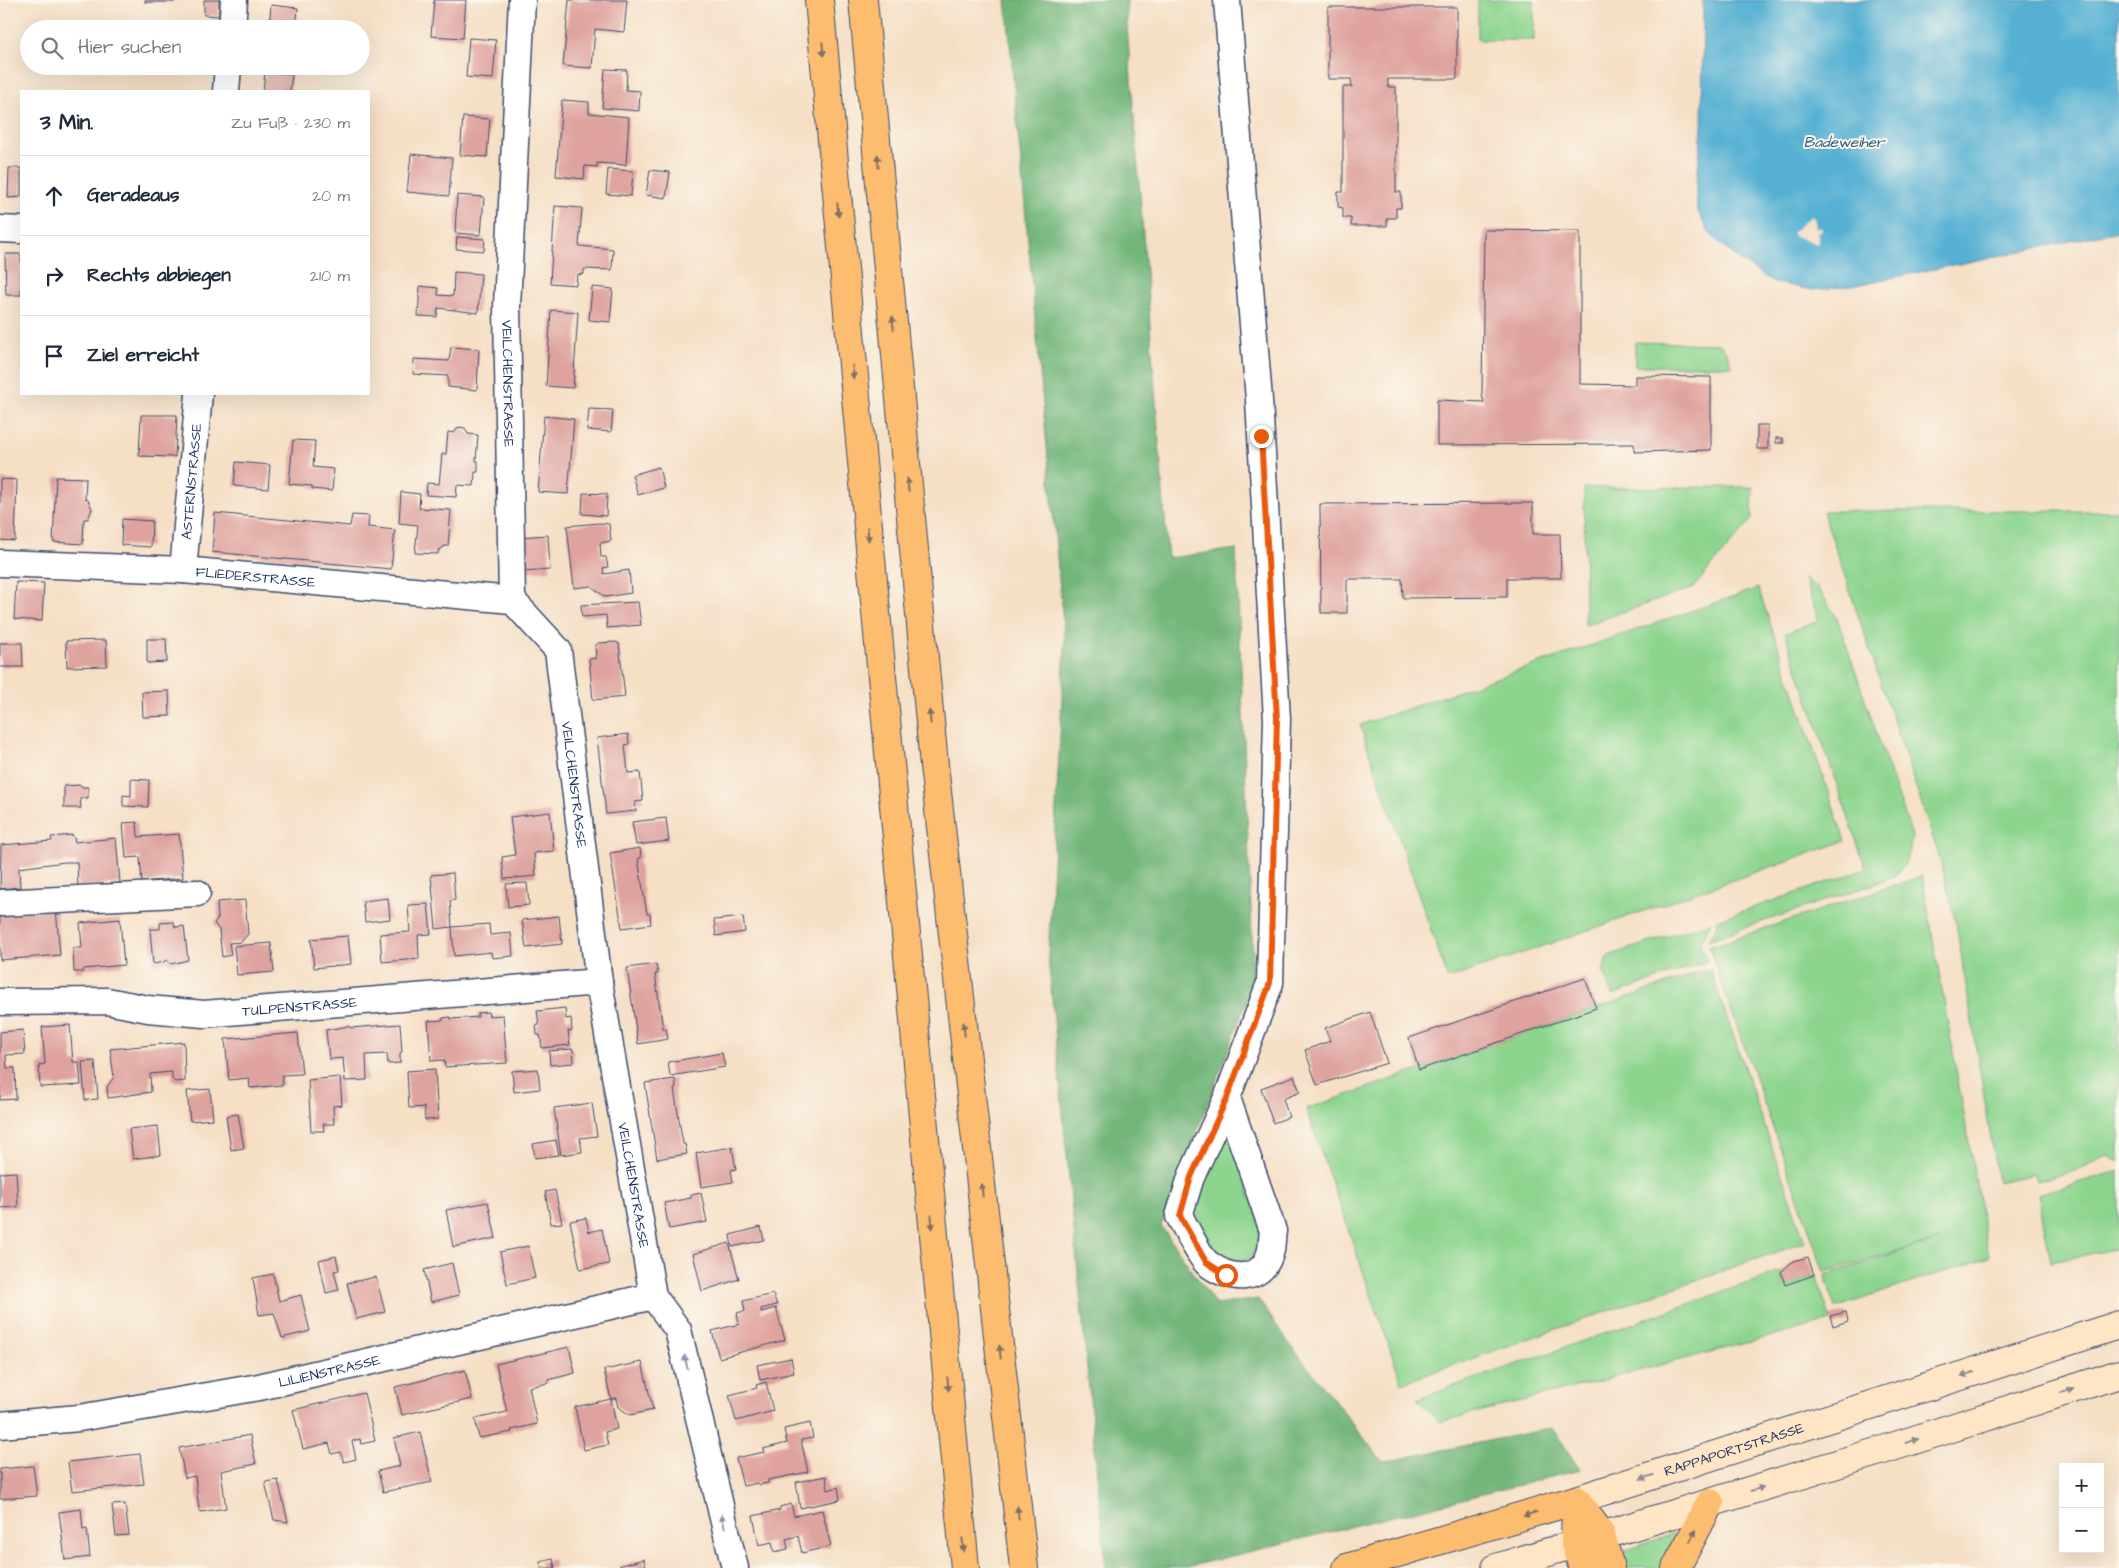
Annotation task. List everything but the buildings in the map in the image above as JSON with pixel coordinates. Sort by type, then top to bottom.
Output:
[{"type":"main road","points":[[819,0],[965,1568]]},
{"type":"main road","points":[[863,0],[934,765],[1024,1566]]},
{"type":"main road","name":"RAPPAPORTSTRASSE","points":[[1347,1568],[1576,1500],[2119,1325]]},
{"type":"main road","points":[[1496,1568],[1579,1556],[1601,1534],[1710,1503],[2119,1374]]},
{"type":"main road","points":[[1576,1500],[1601,1534],[1610,1568]]},
{"type":"main road","points":[[1576,1500],[1579,1556]]},
{"type":"main road","points":[[1676,1568],[1710,1503]]},
{"type":"street","points":[[233,20],[234,0]]},
{"type":"street","name":"VEILCHENSTRASSE","points":[[522,0],[507,306],[512,600],[558,650],[599,982],[653,1296],[678,1330],[735,1568]]},
{"type":"street","points":[[1227,0],[1259,409],[1277,719],[1270,983],[1227,1098],[1191,1177],[1180,1216],[1206,1262],[1226,1275],[1247,1277],[1262,1268],[1271,1251],[1273,1231],[1227,1098]]},
{"type":"street","points":[[226,90],[227,75]]},
{"type":"street","points":[[0,229],[20,230]]},
{"type":"street","name":"ASTERNSTRASSE","points":[[183,570],[199,395]]},
{"type":"street","name":"FLIEDERSTRASSE","points":[[0,563],[183,570],[512,600]]},
{"type":"street","points":[[0,903],[197,893]]},
{"type":"street","name":"TULPENSTRASSE","points":[[0,1002],[107,1001],[148,1009],[204,1014],[599,982]]},
{"type":"street","name":"LILIENSTRASSE","points":[[0,1426],[79,1418],[260,1387],[653,1296]]},
{"type":"green space","points":[[1006,0],[1127,0],[1127,26],[1168,558],[1236,549],[1254,982],[1161,1226],[1216,1305],[1258,1299],[1291,1346],[1383,1462],[1553,1428],[1580,1470],[1183,1568],[1106,1568],[1048,956],[1065,644]]},
{"type":"green space","points":[[1478,0],[1534,0],[1534,40],[1478,40]]},
{"type":"green space","points":[[1635,342],[1719,344],[1726,351],[1732,366],[1635,366]]},
{"type":"green space","points":[[1753,487],[1752,519],[1693,588],[1585,625],[1584,488]]},
{"type":"green space","points":[[1823,511],[2119,511],[2119,1163],[2106,1155],[2079,1170],[2037,1181],[2034,1174],[1998,1182],[1956,923],[1940,859]]},
{"type":"green space","points":[[1804,578],[1819,590],[1837,618],[1912,836],[1910,849],[1903,866],[1889,879],[1708,940],[1718,925],[1717,920],[1866,869],[1785,633],[1819,621]]},
{"type":"green space","points":[[1758,588],[1845,841],[1448,979],[1360,725]]},
{"type":"green space","points":[[1922,876],[1989,1257],[1835,1308],[1825,1275],[1940,1239],[1824,1272],[1709,947]]},
{"type":"green space","points":[[1711,922],[1700,944],[1707,961],[1612,995],[1603,972],[1608,956]]},
{"type":"green space","points":[[1710,969],[1805,1242],[1402,1383],[1306,1109]]},
{"type":"green space","points":[[1226,1125],[1261,1227],[1258,1246],[1250,1258],[1236,1265],[1221,1258],[1211,1248],[1196,1224],[1192,1208]]},
{"type":"green space","points":[[2119,1171],[2119,1248],[2051,1262],[2038,1194]]},
{"type":"green space","points":[[1780,1272],[1786,1286],[1816,1275],[1831,1321],[1440,1422],[1417,1399]]},
{"type":"green space","points":[[1674,1534],[1676,1539],[1663,1568],[1622,1568],[1619,1554],[1622,1551]]},
{"type":"water","name":"Badeweiher","points":[[1703,0],[2119,0],[2119,231],[1852,286],[1813,290],[1775,283],[1740,261],[1709,233],[1697,211],[1696,190],[1702,127]]},
{"type":"pier","points":[[1811,216],[1814,218],[1816,228],[1821,227],[1822,231],[1817,232],[1819,241],[1817,244],[1793,235],[1793,232]]},
{"type":"route","points":[[1226,1275],[1206,1262],[1180,1216],[1191,1177],[1210,1131],[1227,1098],[1270,983],[1277,719],[1261,436]]}]
